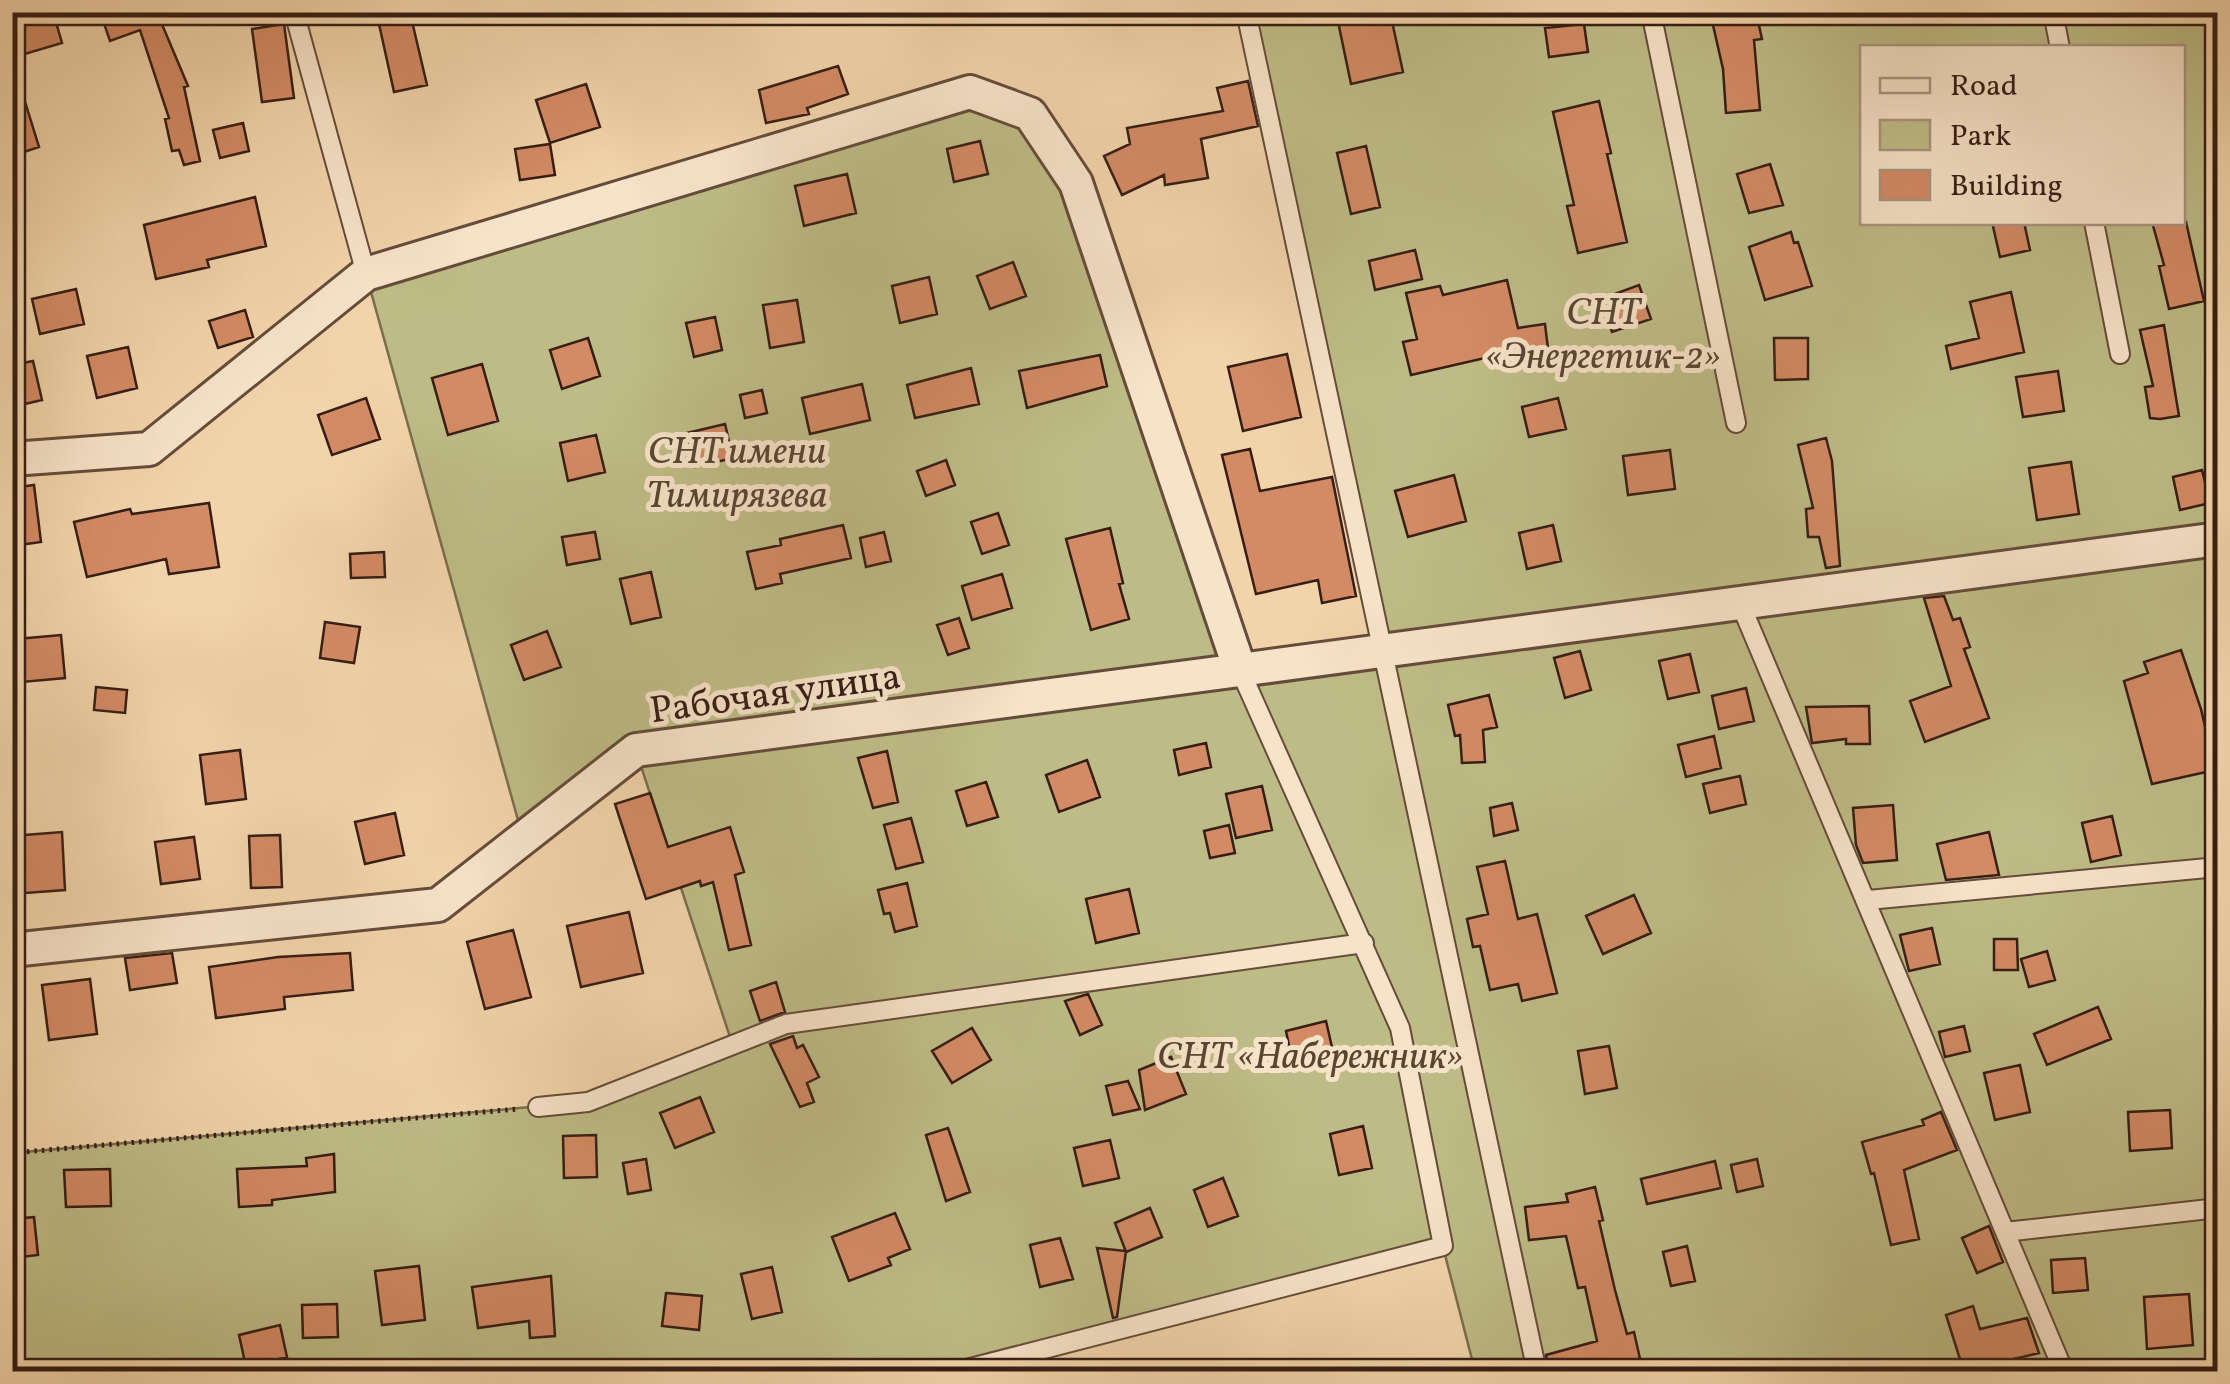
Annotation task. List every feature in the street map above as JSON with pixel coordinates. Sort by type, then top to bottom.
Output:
[{"type":"street","points":[[12,459],[150,449],[366,274],[970,92],[1030,114],[1076,183],[1240,670]]},
{"type":"street","name":"Рабочая улица","points":[[12,950],[438,905],[636,750],[2218,539]]},
{"type":"lane","points":[[294,12],[366,274]]},
{"type":"lane","points":[[1246,12],[1537,1372]]},
{"type":"lane","points":[[1651,12],[1736,423]]},
{"type":"lane","points":[[2053,12],[2059,45]]},
{"type":"lane","points":[[2095,225],[2120,354]]},
{"type":"lane","points":[[1740,603],[2064,1372]]},
{"type":"lane","points":[[954,1372],[1443,1246],[1400,1028],[1240,670]]},
{"type":"lane","points":[[1868,900],[2218,867]]},
{"type":"lane","points":[[538,1107],[588,1102],[786,1024],[1364,943]]},
{"type":"lane","points":[[2006,1232],[2218,1208]]},
{"type":"path","points":[[12,1153],[538,1107]]},
{"type":"green space","points":[[1246,13],[2217,13],[2217,1371],[1475,1371],[1443,1247],[955,1371],[13,1372],[13,1153],[588,1102],[733,1046],[636,751],[523,838],[366,274],[970,92],[1030,114],[1076,183],[1240,669],[1382,651]]},
{"type":"building","points":[[12,12],[53,12],[62,43],[18,56],[12,37]]},
{"type":"building","points":[[100,12],[181,12],[161,22],[188,86],[184,87],[200,161],[184,165],[179,150],[172,151],[165,119],[169,118],[140,30],[110,41]]},
{"type":"building","points":[[1336,12],[1390,12],[1403,72],[1351,84]]},
{"type":"building","points":[[1710,12],[1756,12],[1762,39],[1754,40],[1760,110],[1726,113],[1723,69]]},
{"type":"building","points":[[411,17],[427,85],[394,92],[379,24]]},
{"type":"building","points":[[284,24],[294,98],[262,102],[252,29]]},
{"type":"building","points":[[1584,24],[1588,52],[1549,57],[1545,28]]},
{"type":"building","points":[[838,66],[848,94],[807,108],[809,114],[766,123],[759,90]]},
{"type":"building","points":[[12,79],[18,79],[39,147],[12,156]]},
{"type":"building","points":[[1248,81],[1258,126],[1201,139],[1208,178],[1165,185],[1164,175],[1122,195],[1104,156],[1130,144],[1127,128],[1223,111],[1217,88]]},
{"type":"building","points":[[586,84],[600,127],[550,143],[536,100]]},
{"type":"building","points":[[1599,101],[1627,242],[1578,253],[1567,206],[1574,205],[1553,112]]},
{"type":"building","points":[[243,123],[249,151],[220,158],[213,130]]},
{"type":"building","points":[[980,141],[988,174],[954,182],[947,149]]},
{"type":"building","points":[[550,144],[555,175],[520,180],[515,149]]},
{"type":"building","points":[[1366,146],[1380,207],[1351,214],[1337,153]]},
{"type":"building","points":[[1770,164],[1783,205],[1749,213],[1737,174]]},
{"type":"building","points":[[847,174],[856,213],[804,226],[795,186]]},
{"type":"building","points":[[255,197],[266,246],[207,260],[209,267],[156,279],[144,225]]},
{"type":"building","points":[[2186,222],[2204,301],[2169,309],[2159,266],[2164,265],[2153,225]]},
{"type":"building","points":[[1993,225],[2025,225],[2030,250],[2000,257]]},
{"type":"building","points":[[1791,232],[1812,286],[1765,300],[1749,247]]},
{"type":"building","points":[[1415,250],[1422,279],[1375,290],[1369,261]]},
{"type":"building","points":[[1013,262],[1026,296],[990,309],[977,276]]},
{"type":"building","points":[[929,277],[937,314],[900,323],[892,286]]},
{"type":"building","points":[[1507,280],[1518,328],[1545,324],[1549,357],[1499,363],[1498,355],[1411,375],[1403,342],[1417,339],[1406,293],[1440,286],[1443,295]]},
{"type":"building","points":[[1639,285],[1651,319],[1612,332],[1601,299]]},
{"type":"building","points":[[76,289],[84,324],[40,334],[32,299]]},
{"type":"building","points":[[2011,292],[2024,352],[1951,369],[1946,346],[1979,338],[1970,302]]},
{"type":"building","points":[[797,300],[804,342],[770,348],[763,305]]},
{"type":"building","points":[[245,310],[253,337],[218,348],[209,321]]},
{"type":"building","points":[[715,317],[722,350],[694,357],[686,323]]},
{"type":"building","points":[[2164,325],[2179,416],[2160,419],[2150,418],[2145,387],[2153,386],[2140,330]]},
{"type":"building","points":[[588,338],[600,376],[562,389],[550,350]]},
{"type":"building","points":[[1774,338],[1808,338],[1808,379],[1775,380]]},
{"type":"building","points":[[128,347],[137,388],[97,398],[87,356]]},
{"type":"building","points":[[1287,354],[1301,417],[1243,431],[1228,367]]},
{"type":"building","points":[[1100,355],[1107,386],[1027,408],[1019,371]]},
{"type":"building","points":[[33,361],[42,400],[12,407],[12,365]]},
{"type":"building","points":[[482,364],[498,421],[448,435],[432,378]]},
{"type":"building","points":[[971,368],[979,404],[915,418],[907,385]]},
{"type":"building","points":[[2058,371],[2064,411],[2023,417],[2016,377]]},
{"type":"building","points":[[862,384],[870,420],[810,434],[802,398]]},
{"type":"building","points":[[762,390],[767,413],[745,418],[740,395]]},
{"type":"building","points":[[366,398],[380,439],[332,455],[318,415]]},
{"type":"building","points":[[1558,398],[1566,429],[1529,437],[1522,407]]},
{"type":"building","points":[[725,424],[733,458],[695,467],[687,433]]},
{"type":"building","points":[[596,435],[605,472],[568,481],[560,443]]},
{"type":"building","points":[[1826,438],[1832,461],[1840,566],[1826,568],[1819,537],[1808,537],[1806,509],[1813,508],[1798,445]]},
{"type":"building","points":[[1250,449],[1260,491],[1332,477],[1356,596],[1322,603],[1318,580],[1256,594],[1222,455]]},
{"type":"building","points":[[1670,450],[1675,489],[1628,495],[1623,456]]},
{"type":"building","points":[[946,460],[955,485],[926,496],[917,471]]},
{"type":"building","points":[[2071,462],[2079,514],[2037,520],[2029,468]]},
{"type":"building","points":[[2202,470],[2210,503],[2180,510],[2173,477]]},
{"type":"building","points":[[1454,475],[1466,521],[1408,537],[1395,491]]},
{"type":"building","points":[[34,485],[41,542],[12,546],[12,488]]},
{"type":"building","points":[[209,503],[219,567],[169,574],[166,559],[87,577],[74,522],[130,509],[132,514]]},
{"type":"building","points":[[998,513],[1009,545],[982,554],[971,522]]},
{"type":"building","points":[[843,525],[851,558],[780,574],[782,583],[756,589],[747,552],[781,545],[780,539]]},
{"type":"building","points":[[1553,525],[1561,561],[1527,569],[1519,533]]},
{"type":"building","points":[[1110,528],[1129,619],[1091,630],[1066,539]]},
{"type":"building","points":[[595,532],[600,559],[567,565],[562,537]]},
{"type":"building","points":[[884,532],[891,561],[866,567],[860,538]]},
{"type":"building","points":[[384,552],[385,577],[351,578],[350,554]]},
{"type":"building","points":[[651,572],[661,617],[631,624],[620,579]]},
{"type":"building","points":[[1002,574],[1012,608],[972,620],[962,586]]},
{"type":"building","points":[[1944,596],[1953,620],[1960,618],[1970,647],[1964,649],[1989,718],[1925,742],[1910,701],[1951,686],[1924,598]]},
{"type":"building","points":[[959,618],[969,648],[948,655],[937,625]]},
{"type":"building","points":[[325,622],[360,627],[354,663],[320,658]]},
{"type":"building","points":[[547,631],[561,667],[524,680],[511,645]]},
{"type":"building","points":[[61,635],[65,678],[22,682],[17,639]]},
{"type":"building","points":[[2181,650],[2201,709],[2215,770],[2152,784],[2124,681],[2148,673],[2144,662]]},
{"type":"building","points":[[1580,651],[1591,690],[1565,698],[1554,658]]},
{"type":"building","points":[[1690,654],[1699,692],[1668,699],[1659,661]]},
{"type":"building","points":[[96,687],[127,690],[125,713],[94,710]]},
{"type":"building","points":[[1746,688],[1754,721],[1719,729],[1712,696]]},
{"type":"building","points":[[1489,695],[1497,727],[1483,730],[1485,762],[1462,763],[1460,735],[1455,736],[1448,705]]},
{"type":"building","points":[[1869,706],[1870,744],[1846,744],[1846,739],[1812,743],[1806,707]]},
{"type":"building","points":[[1714,736],[1721,768],[1686,777],[1678,745]]},
{"type":"building","points":[[1206,743],[1211,767],[1179,775],[1174,750]]},
{"type":"building","points":[[240,750],[246,799],[206,804],[200,755]]},
{"type":"building","points":[[887,751],[898,802],[873,808],[858,758]]},
{"type":"building","points":[[1087,760],[1100,797],[1059,812],[1046,775]]},
{"type":"building","points":[[1740,776],[1746,804],[1710,813],[1703,784]]},
{"type":"building","points":[[986,782],[998,817],[967,826],[956,791]]},
{"type":"building","points":[[1262,786],[1272,830],[1236,838],[1226,794]]},
{"type":"building","points":[[650,793],[668,847],[730,827],[744,872],[735,875],[751,945],[729,950],[713,882],[701,886],[700,881],[646,899],[615,804]]},
{"type":"building","points":[[1512,803],[1518,830],[1494,836],[1490,808]]},
{"type":"building","points":[[1893,805],[1897,860],[1863,863],[1856,845],[1853,808]]},
{"type":"building","points":[[395,813],[404,855],[365,864],[355,822]]},
{"type":"building","points":[[2112,816],[2121,855],[2091,862],[2082,823]]},
{"type":"building","points":[[911,818],[923,862],[896,869],[884,825]]},
{"type":"building","points":[[1229,825],[1235,853],[1210,858],[1204,831]]},
{"type":"building","points":[[62,832],[65,890],[12,894],[12,836]]},
{"type":"building","points":[[1989,832],[1999,875],[1946,880],[1937,844]]},
{"type":"building","points":[[280,835],[282,887],[251,888],[249,836]]},
{"type":"building","points":[[194,837],[200,879],[161,884],[155,842]]},
{"type":"building","points":[[1505,861],[1518,919],[1537,914],[1557,993],[1522,1001],[1518,984],[1490,990],[1480,946],[1473,947],[1467,919],[1488,914],[1477,867]]},
{"type":"building","points":[[907,883],[917,926],[895,932],[890,913],[884,914],[878,890]]},
{"type":"building","points":[[1129,889],[1139,933],[1096,943],[1086,899]]},
{"type":"building","points":[[1634,895],[1651,933],[1603,954],[1586,916]]},
{"type":"building","points":[[629,912],[643,973],[581,987],[567,926]]},
{"type":"building","points":[[1932,928],[1940,964],[1909,971],[1900,935]]},
{"type":"building","points":[[513,930],[531,997],[485,1009],[467,942]]},
{"type":"building","points":[[1994,939],[2017,939],[2018,970],[1994,970]]},
{"type":"building","points":[[2047,951],[2055,980],[2029,987],[2021,959]]},
{"type":"building","points":[[172,953],[177,983],[130,990],[125,958]]},
{"type":"building","points":[[350,953],[353,990],[284,997],[285,1009],[216,1018],[209,967],[278,957]]},
{"type":"building","points":[[90,979],[97,1034],[49,1040],[42,985]]},
{"type":"building","points":[[776,982],[785,1012],[760,1021],[750,991]]},
{"type":"building","points":[[1088,994],[1102,1025],[1080,1035],[1065,1001]]},
{"type":"building","points":[[2098,1007],[2111,1039],[2047,1065],[2034,1034]]},
{"type":"building","points":[[1326,1021],[1334,1056],[1293,1065],[1286,1031]]},
{"type":"building","points":[[1964,1026],[1970,1051],[1945,1057],[1939,1032]]},
{"type":"building","points":[[972,1028],[991,1060],[952,1083],[932,1051]]},
{"type":"building","points":[[793,1036],[797,1048],[803,1045],[819,1077],[807,1083],[814,1102],[800,1107],[770,1044]]},
{"type":"building","points":[[1609,1046],[1617,1088],[1585,1094],[1578,1051]]},
{"type":"building","points":[[1171,1057],[1186,1094],[1145,1110],[1139,1070]]},
{"type":"building","points":[[2020,1065],[2030,1112],[1995,1120],[1984,1073]]},
{"type":"building","points":[[1128,1081],[1140,1109],[1113,1115],[1106,1086]]},
{"type":"building","points":[[700,1097],[714,1132],[675,1148],[660,1113]]},
{"type":"building","points":[[2170,1110],[2172,1148],[2130,1151],[2128,1112]]},
{"type":"building","points":[[1941,1112],[1957,1150],[1904,1170],[1919,1239],[1891,1245],[1874,1173],[1871,1174],[1862,1142],[1924,1125],[1922,1120]]},
{"type":"building","points":[[1363,1126],[1372,1168],[1339,1175],[1330,1134]]},
{"type":"building","points":[[948,1128],[970,1192],[946,1201],[926,1135]]},
{"type":"building","points":[[596,1135],[597,1177],[564,1178],[563,1136]]},
{"type":"building","points":[[1110,1140],[1119,1178],[1083,1186],[1074,1148]]},
{"type":"building","points":[[334,1154],[335,1192],[272,1200],[272,1205],[239,1207],[237,1169],[307,1166],[306,1158]]},
{"type":"building","points":[[646,1159],[651,1190],[628,1194],[623,1163]]},
{"type":"building","points":[[1757,1159],[1763,1186],[1737,1192],[1731,1165]]},
{"type":"building","points":[[1715,1161],[1721,1188],[1647,1204],[1641,1179]]},
{"type":"building","points":[[110,1169],[111,1206],[66,1207],[64,1170]]},
{"type":"building","points":[[1223,1178],[1238,1216],[1208,1227],[1194,1190]]},
{"type":"building","points":[[1595,1187],[1615,1290],[1627,1334],[1634,1332],[1643,1372],[1549,1372],[1546,1355],[1597,1341],[1585,1287],[1578,1288],[1566,1236],[1529,1240],[1525,1207],[1568,1202],[1566,1194]]},
{"type":"building","points":[[1150,1208],[1162,1237],[1126,1252],[1115,1223]]},
{"type":"building","points":[[895,1213],[910,1249],[888,1258],[891,1265],[849,1281],[832,1237]]},
{"type":"building","points":[[34,1217],[38,1255],[12,1258],[12,1219]]},
{"type":"building","points":[[1989,1226],[2003,1262],[1977,1273],[1962,1238]]},
{"type":"building","points":[[1060,1238],[1073,1279],[1040,1287],[1030,1245]]},
{"type":"building","points":[[1687,1246],[1695,1281],[1671,1286],[1663,1252]]},
{"type":"building","points":[[1097,1248],[1126,1251],[1117,1317],[1113,1318]]},
{"type":"building","points":[[2085,1258],[2088,1290],[2053,1293],[2051,1260]]},
{"type":"building","points":[[419,1266],[425,1320],[382,1325],[375,1271]]},
{"type":"building","points":[[772,1267],[782,1312],[752,1319],[741,1274]]},
{"type":"building","points":[[551,1276],[555,1336],[530,1338],[529,1321],[478,1328],[472,1287]]},
{"type":"building","points":[[666,1293],[702,1296],[699,1330],[662,1326]]},
{"type":"building","points":[[2189,1294],[2193,1345],[2147,1349],[2144,1297]]},
{"type":"building","points":[[337,1304],[338,1337],[303,1338],[302,1305]]},
{"type":"building","points":[[1973,1306],[1980,1329],[2027,1318],[2039,1353],[1996,1363],[1998,1372],[1964,1372],[1946,1315]]},
{"type":"building","points":[[280,1325],[287,1357],[246,1367],[239,1335]]},
{"type":"park label","name":"СНТ «Энергетик-2»","points":[[1603,333]]},
{"type":"park label","name":"СНТ имени Тимирязева","points":[[737,472]]},
{"type":"park label","name":"СНТ «Набережник»","points":[[1310,1055]]}]
